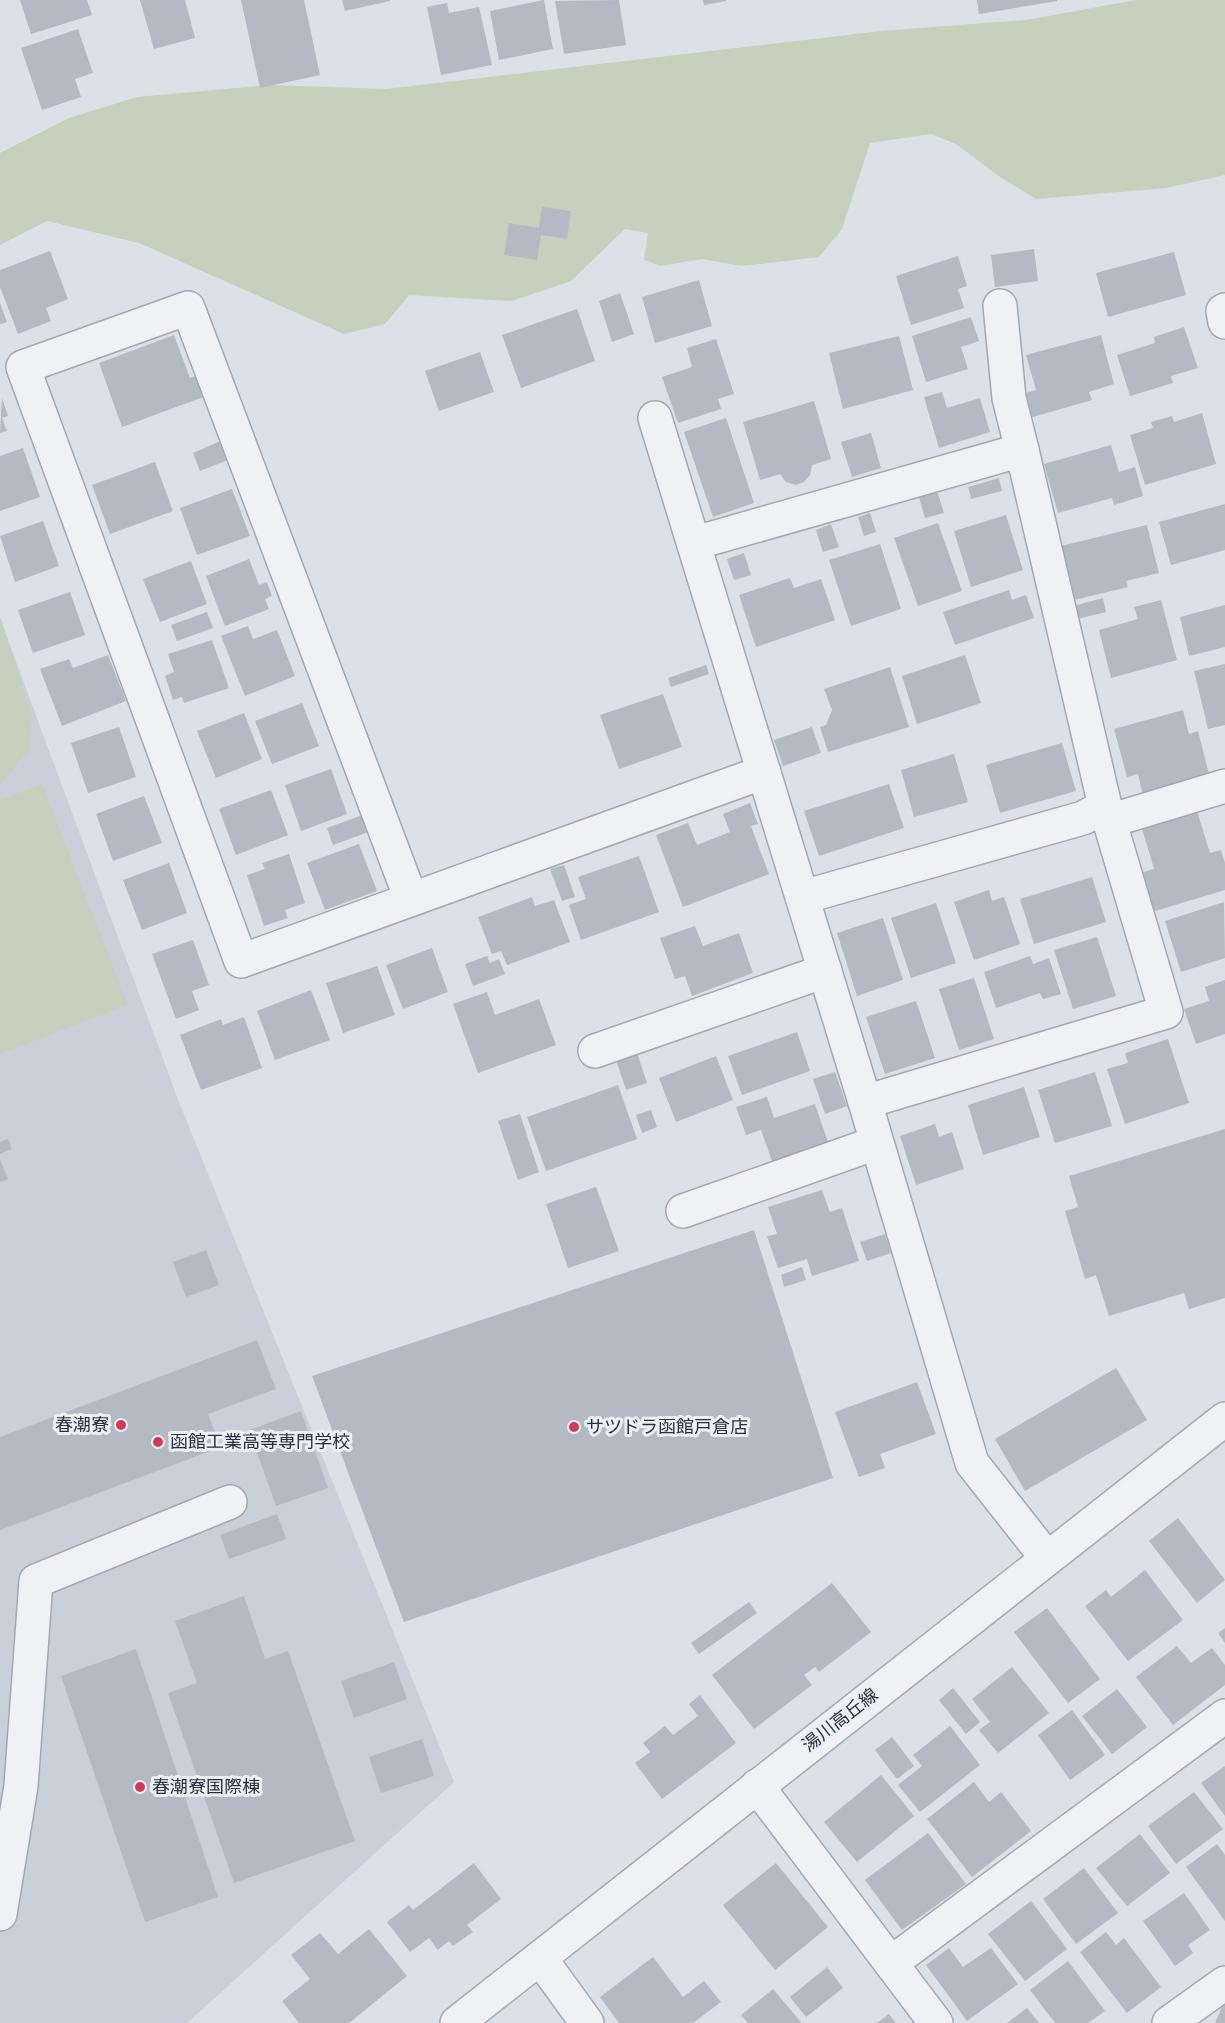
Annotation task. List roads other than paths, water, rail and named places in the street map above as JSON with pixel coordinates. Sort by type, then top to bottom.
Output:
[{"type":"street","points":[[865,1102],[1166,1012],[1107,813],[1009,398],[1000,306]]},
{"type":"street","points":[[411,899],[188,308],[23,367],[241,961],[764,772]]},
{"type":"street","points":[[1225,310],[1223,311],[1225,322]]},
{"type":"street","points":[[655,418],[803,897],[972,1463],[1046,1557]]},
{"type":"street","points":[[694,543],[1022,450]]},
{"type":"street","points":[[803,897],[1083,818],[1225,786]]},
{"type":"street","points":[[596,1051],[825,971]]},
{"type":"street","points":[[682,1211],[876,1143]]},
{"type":"street","name":"湯川高丘線","points":[[457,2023],[1046,1557],[1225,1419]]},
{"type":"street","points":[[0,1914],[11,1790],[36,1581],[230,1502]]},
{"type":"street","points":[[891,1963],[1225,1716]]},
{"type":"street","points":[[757,1786],[936,2023]]},
{"type":"street","points":[[540,1958],[587,2023]]},
{"type":"street","points":[[1169,2023],[1225,1983]]},
{"type":"place","name":"春潮寮","points":[[121,1425]]},
{"type":"place","name":"サツドラ函館戸倉店","points":[[574,1427]]},
{"type":"place","name":"函館工業高等専門学校","points":[[158,1442]]},
{"type":"place","name":"春潮寮国際棟","points":[[140,1787]]}]
